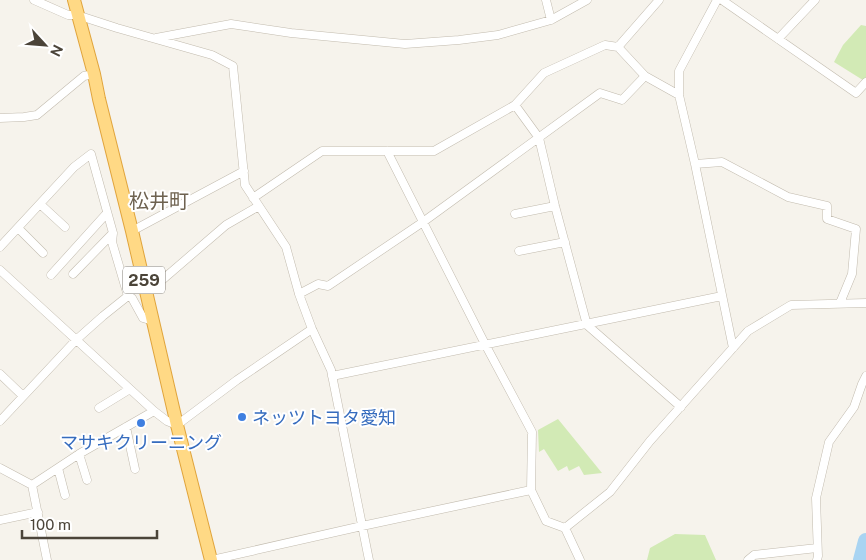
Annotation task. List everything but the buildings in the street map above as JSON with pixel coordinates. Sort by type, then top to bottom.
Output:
[{"type":"highway","name":"259","points":[[74,0],[94,74],[212,560]]},
{"type":"street","points":[[34,0],[68,15],[77,15],[154,39],[212,54],[233,66],[245,185],[286,247],[299,294],[332,376],[369,560]]},
{"type":"street","points":[[546,0],[551,20]]},
{"type":"street","points":[[154,39],[231,24],[291,33],[405,44],[459,40],[498,35],[551,20],[587,0]]},
{"type":"street","points":[[618,47],[659,0]]},
{"type":"street","points":[[717,0],[680,71],[679,96],[733,348]]},
{"type":"street","points":[[722,0],[856,93],[866,82]]},
{"type":"street","points":[[778,39],[815,0]]},
{"type":"street","points":[[254,198],[322,151],[434,151],[515,105],[544,73],[605,45],[618,47],[645,76],[679,96]]},
{"type":"street","points":[[0,118],[37,115],[84,76],[94,74]]},
{"type":"street","points":[[299,294],[318,284],[328,286],[423,222],[600,92],[622,100],[645,76]]},
{"type":"street","points":[[515,105],[539,138],[587,324],[681,407]]},
{"type":"street","points":[[387,151],[532,432],[531,490],[546,521],[565,528],[580,560]]},
{"type":"street","points":[[0,247],[74,167],[91,154],[113,233],[112,242],[128,296],[132,298],[143,318],[153,320]]},
{"type":"street","points":[[695,164],[722,162],[788,197],[827,206],[827,219],[856,228],[852,274],[840,303]]},
{"type":"street","points":[[132,231],[244,171]]},
{"type":"street","points":[[40,204],[66,227]]},
{"type":"street","points":[[147,293],[226,225],[259,206]]},
{"type":"street","points":[[515,214],[555,206]]},
{"type":"street","points":[[50,275],[107,213]]},
{"type":"street","points":[[18,228],[43,252]]},
{"type":"street","points":[[74,274],[113,233]]},
{"type":"street","points":[[519,251],[565,242]]},
{"type":"street","points":[[0,270],[154,411],[166,421],[178,425],[237,380],[312,329]]},
{"type":"street","points":[[0,421],[76,340],[128,296]]},
{"type":"street","points":[[332,376],[722,296]]},
{"type":"street","points":[[565,528],[610,492],[650,442],[748,331],[791,305],[866,303]]},
{"type":"street","points":[[0,374],[23,396]]},
{"type":"street","points":[[816,560],[818,556],[816,498],[829,442],[854,407],[866,376]]},
{"type":"street","points":[[99,408],[130,389]]},
{"type":"street","points":[[0,406],[8,413]]},
{"type":"street","points":[[32,485],[80,454],[154,411]]},
{"type":"street","points":[[126,427],[135,469]]},
{"type":"street","points":[[80,454],[87,480]]},
{"type":"street","points":[[58,468],[65,495]]},
{"type":"street","points":[[1,470],[32,485]]},
{"type":"street","points":[[32,485],[47,560]]},
{"type":"street","points":[[212,560],[531,490]]},
{"type":"street","points":[[0,520],[38,512]]},
{"type":"street","points":[[748,560],[754,556],[817,548]]},
{"type":"green space","points":[[861,25],[866,26],[866,82],[834,62],[843,45]]},
{"type":"green space","points":[[558,419],[602,473],[584,475],[579,466],[569,471],[567,466],[558,471],[544,449],[539,452],[538,430]]},
{"type":"green space","points":[[675,534],[705,535],[716,560],[647,560],[650,548]]},
{"type":"waterway","points":[[861,560],[866,541]]},
{"type":"place","name":"ネッツトヨタ愛知","points":[[242,417]]},
{"type":"place","name":"マサキクリーニング","points":[[141,423]]},
{"type":"district","name":"松井町","points":[[159,201]]}]
